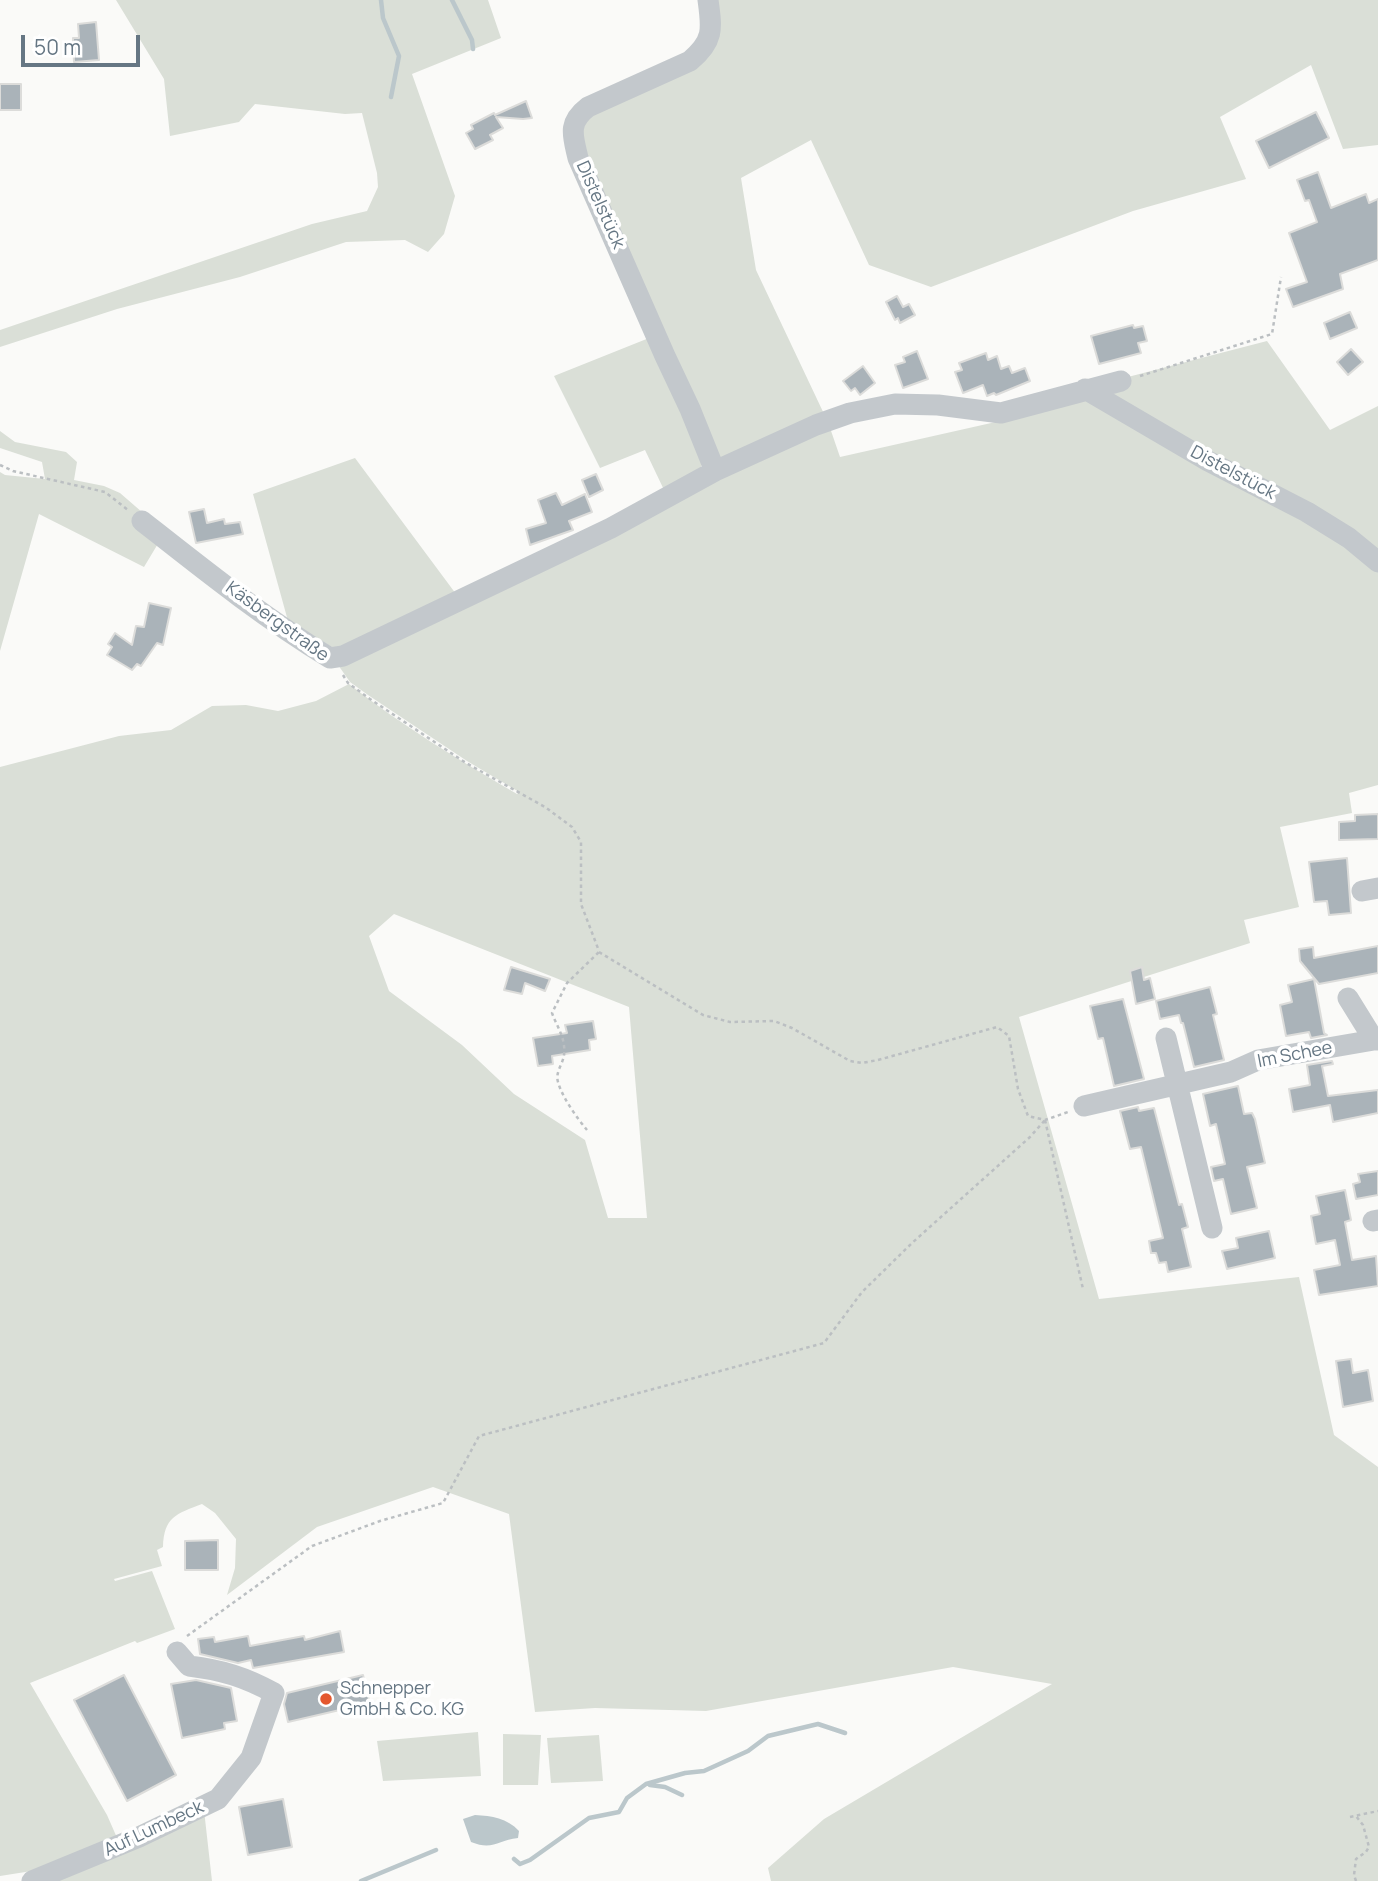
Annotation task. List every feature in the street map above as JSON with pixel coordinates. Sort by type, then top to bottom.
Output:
[{"type":"street","name":"Distelstück","points":[[708,0],[712,33],[703,50],[690,61],[588,107],[577,116],[572,133],[578,158],[715,471]]},
{"type":"street","points":[[330,658],[343,656],[467,598],[611,528],[715,471],[816,425],[850,413],[895,404],[938,405],[1002,413],[1121,382]]},
{"type":"street","name":"Distelstück","points":[[1085,390],[1208,461],[1307,512],[1349,538],[1378,562]]},
{"type":"street","name":"Käsbergstraße","points":[[142,521],[274,621],[330,658]]},
{"type":"street","points":[[1348,998],[1376,1040]]},
{"type":"street","points":[[1166,1038],[1212,1228]]},
{"type":"street","name":"Im Schee","points":[[1084,1106],[1231,1072],[1258,1060],[1376,1040]]},
{"type":"street","name":"Auf Lumbeck","points":[[32,1881],[139,1837],[218,1799],[251,1758],[274,1693],[247,1678],[215,1669],[189,1666],[177,1652]]},
{"type":"path","points":[[1121,382],[1272,334],[1281,277]]},
{"type":"path","points":[[0,465],[13,471],[105,492],[142,521]]},
{"type":"path","name":"Käsbergstraße","points":[[330,658],[348,683],[370,699],[466,763],[545,807],[572,827],[581,842],[581,904],[599,952]]},
{"type":"path","points":[[587,1130],[571,1108],[558,1082],[564,1057],[561,1028],[552,1013],[567,983],[599,952],[703,1015],[730,1022],[774,1021],[792,1028],[850,1061],[862,1063],[878,1060],[997,1027],[1009,1036],[1018,1089],[1028,1116],[1045,1120]]},
{"type":"path","points":[[177,1652],[182,1640],[312,1546],[380,1521],[443,1503],[479,1436],[824,1343],[862,1293],[912,1242],[1030,1137],[1045,1120],[1084,1106]]},
{"type":"path","points":[[1045,1120],[1083,1289]]},
{"type":"path","points":[[1350,1817],[1378,1811]]},
{"type":"path","points":[[1356,1816],[1363,1825],[1368,1847],[1366,1852],[1356,1859],[1356,1881]]},
{"type":"shaded area","points":[[116,0],[488,0],[501,38],[412,74],[455,196],[444,234],[428,252],[405,240],[346,242],[240,277],[117,309],[0,347],[0,330],[312,224],[367,211],[378,187],[362,113],[345,114],[255,104],[239,122],[170,136],[164,79]]},
{"type":"shaded area","points":[[710,0],[1378,0],[1378,145],[1343,149],[1311,65],[1220,117],[1246,179],[1133,211],[931,287],[869,265],[811,140],[741,178],[756,270],[825,416],[720,464],[582,158],[582,118],[690,64]]},
{"type":"shaded area","points":[[649,338],[702,465],[699,470],[665,492],[645,450],[600,468],[554,376]]},
{"type":"shaded area","points":[[1267,341],[1330,430],[1378,406],[1378,560],[1087,390]]},
{"type":"shaded area","points":[[1082,393],[1378,564],[1378,785],[1349,793],[1352,813],[1280,827],[1299,907],[1244,920],[1250,943],[1019,1017],[1099,1299],[1299,1277],[1334,1435],[1378,1467],[1378,1881],[771,1881],[768,1868],[824,1819],[1052,1684],[953,1667],[706,1711],[595,1708],[535,1712],[509,1514],[433,1487],[317,1527],[227,1595],[235,1568],[236,1539],[215,1513],[202,1504],[173,1518],[166,1529],[163,1547],[157,1550],[162,1566],[114,1579],[115,1581],[152,1571],[175,1629],[137,1643],[135,1641],[30,1683],[107,1815],[118,1840],[57,1867],[0,1876],[0,767],[119,736],[171,730],[212,706],[246,705],[278,711],[316,701],[349,684],[410,728],[517,794],[519,792],[467,761],[350,682],[336,662],[829,425],[840,457],[1009,419]],"holes":[[[394,914],[629,1007],[647,1218],[608,1218],[585,1140],[514,1094],[462,1045],[389,991],[369,936]]]},
{"type":"shaded area","points":[[0,431],[15,442],[66,452],[77,462],[74,480],[104,486],[120,493],[165,532],[144,567],[39,514],[0,651],[0,472],[5,475],[45,479],[42,462],[0,448]]},
{"type":"shaded area","points":[[355,458],[456,594],[340,652],[288,621],[253,494]]},
{"type":"shaded area","points":[[478,1732],[481,1776],[383,1781],[377,1741]]},
{"type":"shaded area","points":[[503,1734],[541,1735],[538,1785],[503,1785]]},
{"type":"shaded area","points":[[599,1735],[603,1781],[551,1783],[547,1738]]},
{"type":"shaded area","points":[[204,1810],[212,1881],[53,1881]]},
{"type":"shaded area","points":[[475,1815],[504,1820],[519,1831],[518,1838],[490,1845],[471,1842],[463,1819]]},
{"type":"building","points":[[96,22],[99,60],[74,62],[73,38],[79,38],[78,24]]},
{"type":"building","points":[[0,84],[21,84],[21,110],[0,110]]},
{"type":"building","points":[[526,101],[532,118],[496,117],[503,128],[490,135],[493,140],[475,149],[466,133],[473,129],[471,125]]},
{"type":"building","points":[[1316,112],[1329,138],[1269,168],[1256,141]]},
{"type":"building","points":[[1318,172],[1331,208],[1366,194],[1369,203],[1378,199],[1378,260],[1340,274],[1343,289],[1293,307],[1286,289],[1307,282],[1289,233],[1317,222],[1309,200],[1305,201],[1297,180]]},
{"type":"building","points":[[897,296],[903,307],[909,304],[915,315],[900,323],[898,318],[895,320],[886,302]]},
{"type":"building","points":[[1350,312],[1357,328],[1330,339],[1324,323]]},
{"type":"building","points":[[1133,325],[1134,328],[1143,326],[1147,341],[1138,343],[1141,353],[1099,364],[1091,336]]},
{"type":"building","points":[[1351,349],[1363,362],[1348,375],[1337,362]]},
{"type":"building","points":[[917,351],[928,379],[903,388],[895,365],[905,362],[903,357]]},
{"type":"building","points":[[986,353],[988,360],[997,356],[1001,369],[1009,366],[1012,373],[1025,368],[1030,381],[996,395],[994,393],[987,396],[983,385],[963,393],[955,372],[962,370],[959,363]]},
{"type":"building","points":[[863,366],[875,383],[860,395],[855,388],[851,391],[843,381]]},
{"type":"building","points":[[596,474],[603,490],[589,497],[582,480]]},
{"type":"building","points":[[556,493],[562,505],[585,494],[592,512],[569,521],[573,530],[530,545],[526,529],[546,523],[538,500]]},
{"type":"building","points":[[204,509],[207,523],[224,519],[225,524],[240,522],[243,534],[196,543],[189,512]]},
{"type":"building","points":[[149,603],[171,608],[163,645],[157,643],[141,666],[137,664],[132,670],[107,655],[112,647],[108,644],[115,633],[132,645],[136,626],[144,627]]},
{"type":"building","points":[[1378,814],[1378,839],[1339,840],[1339,822],[1355,821],[1355,815]]},
{"type":"building","points":[[1347,858],[1351,913],[1329,915],[1327,901],[1314,902],[1309,862]]},
{"type":"building","points":[[1378,946],[1378,973],[1319,984],[1300,961],[1299,949],[1313,947],[1314,958]]},
{"type":"building","points":[[511,967],[550,979],[545,991],[525,983],[522,994],[504,990]]},
{"type":"building","points":[[1142,967],[1144,980],[1150,978],[1155,999],[1136,1004],[1130,971]]},
{"type":"building","points":[[1314,979],[1324,1033],[1327,1035],[1311,1038],[1309,1032],[1286,1036],[1280,1005],[1292,1002],[1288,985]]},
{"type":"building","points":[[1210,987],[1217,1014],[1213,1015],[1224,1060],[1194,1067],[1179,1015],[1160,1019],[1156,1001]]},
{"type":"building","points":[[1123,999],[1144,1079],[1114,1086],[1103,1038],[1098,1039],[1090,1006]]},
{"type":"building","points":[[593,1021],[596,1039],[589,1040],[590,1050],[552,1056],[553,1064],[538,1066],[533,1038],[567,1033],[565,1025]]},
{"type":"building","points":[[1332,1061],[1333,1064],[1322,1066],[1328,1096],[1378,1090],[1378,1113],[1333,1122],[1330,1105],[1293,1112],[1289,1089],[1310,1085],[1307,1065]]},
{"type":"building","points":[[1238,1086],[1244,1114],[1252,1113],[1255,1119],[1265,1163],[1247,1167],[1257,1208],[1231,1214],[1223,1179],[1214,1181],[1211,1167],[1225,1164],[1216,1124],[1210,1126],[1203,1094]]},
{"type":"building","points":[[1138,1107],[1139,1111],[1154,1108],[1179,1205],[1182,1204],[1188,1227],[1182,1229],[1191,1267],[1168,1272],[1166,1262],[1159,1263],[1156,1253],[1151,1253],[1149,1241],[1163,1238],[1141,1147],[1130,1149],[1120,1111]]},
{"type":"building","points":[[1378,1171],[1378,1195],[1356,1199],[1353,1184],[1360,1182],[1358,1174]]},
{"type":"building","points":[[1345,1190],[1351,1220],[1345,1222],[1352,1260],[1376,1256],[1378,1286],[1319,1295],[1314,1270],[1340,1265],[1335,1240],[1316,1244],[1311,1216],[1320,1214],[1316,1196]]},
{"type":"building","points":[[1269,1231],[1275,1258],[1227,1269],[1222,1251],[1238,1248],[1236,1238]]},
{"type":"building","points":[[1351,1359],[1353,1373],[1368,1370],[1373,1401],[1343,1407],[1336,1361]]},
{"type":"building","points":[[218,1540],[218,1570],[185,1570],[185,1541]]},
{"type":"building","points":[[340,1631],[344,1652],[253,1668],[251,1660],[238,1663],[200,1654],[198,1639],[214,1637],[215,1642],[248,1636],[250,1646],[304,1636],[305,1640]]},
{"type":"building","points":[[124,1675],[176,1775],[127,1801],[74,1700]]},
{"type":"building","name":"Schnepper GmbH & Co. KG","points":[[363,1675],[370,1703],[288,1722],[284,1704],[287,1693]]},
{"type":"building","points":[[196,1680],[231,1688],[237,1721],[224,1723],[225,1729],[182,1738],[171,1684]]},
{"type":"building","points":[[283,1799],[292,1847],[248,1855],[239,1807]]},
{"type":"waterway","points":[[381,0],[383,18],[399,56],[391,97]]},
{"type":"waterway","points":[[452,0],[472,40],[473,49]]},
{"type":"waterway","points":[[514,1859],[520,1864],[530,1860],[589,1818],[619,1812],[627,1798],[646,1784],[685,1773],[704,1771],[748,1751],[768,1736],[818,1724],[845,1733]]},
{"type":"waterway","points":[[650,1785],[665,1787],[682,1795]]},
{"type":"waterway","points":[[361,1881],[436,1850]]},
{"type":"place","name":"Schnepper GmbH & Co. KG","points":[[326,1699]]}]
